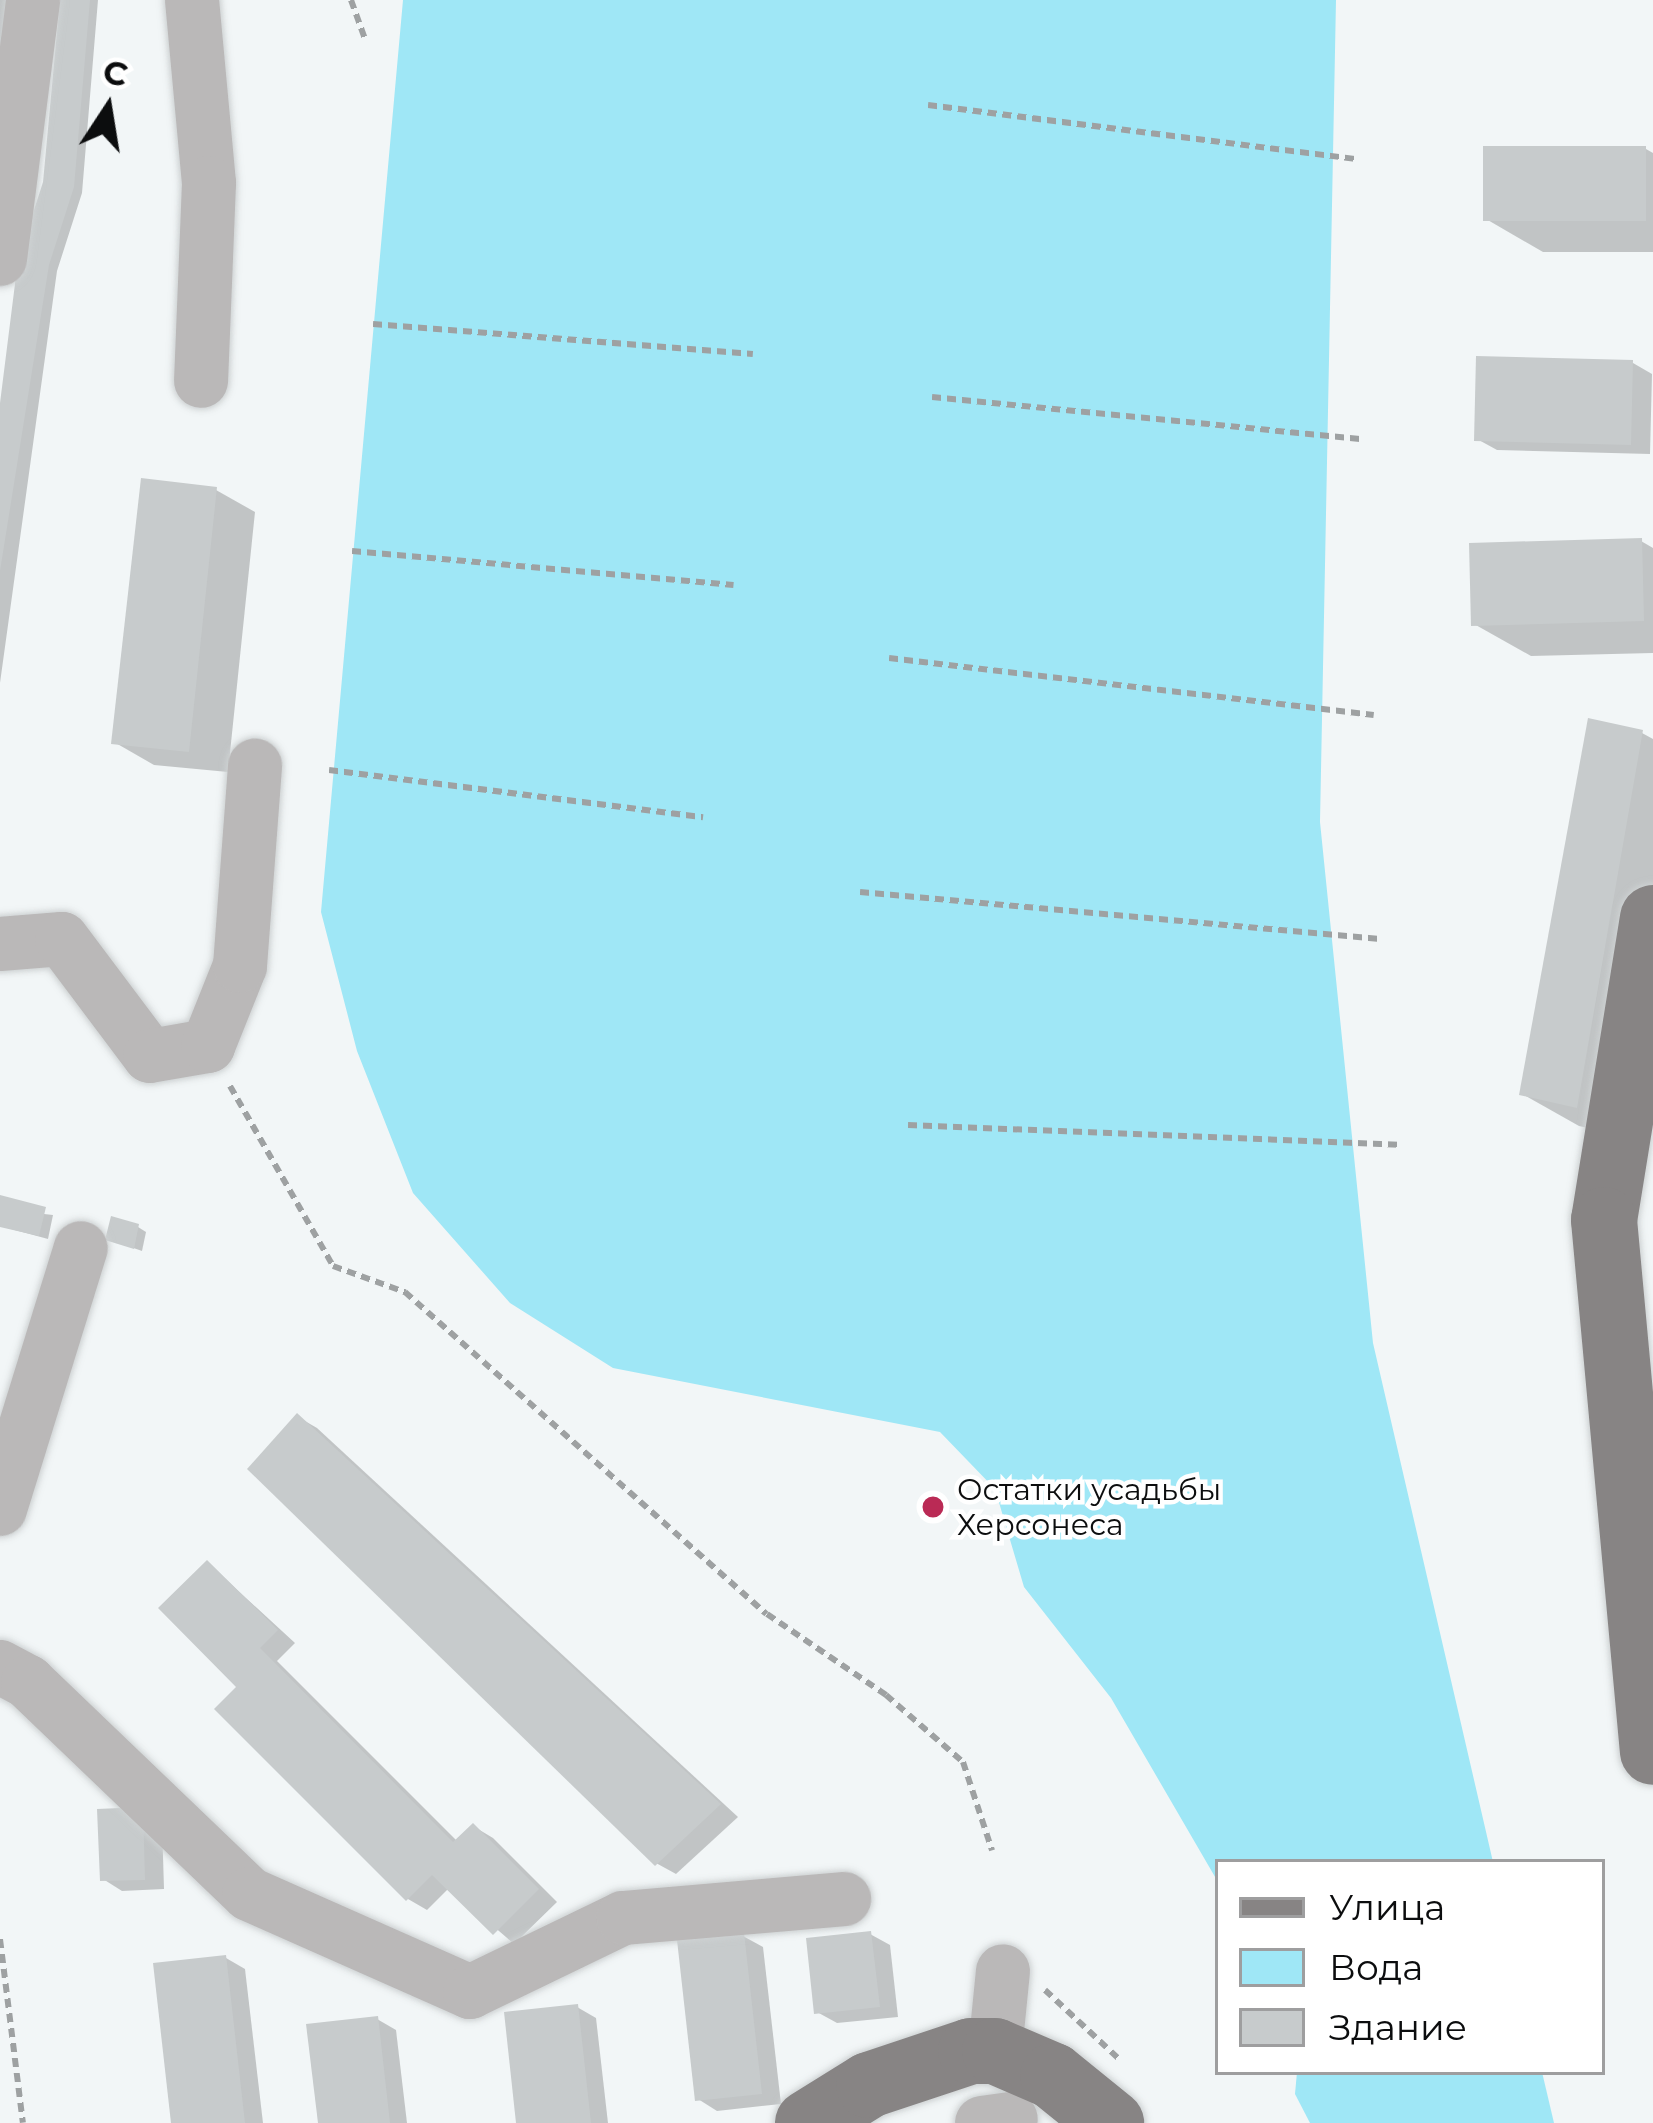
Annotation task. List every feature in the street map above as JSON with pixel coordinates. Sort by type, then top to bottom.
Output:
[{"type":"main road","points":[[1653,918],[1604,1220],[1653,1752]]},
{"type":"main road","points":[[808,2123],[872,2104],[940,2056],[995,2051],[1053,2076],[1119,2095]]},
{"type":"lane","points":[[0,259],[33,0]]},
{"type":"lane","points":[[192,0],[209,182],[201,381]]},
{"type":"lane","points":[[0,944],[62,939],[150,1056],[208,1046],[240,967],[255,766]]},
{"type":"lane","points":[[0,1509],[81,1248]]},
{"type":"lane","points":[[0,1667],[28,1682],[249,1894],[470,1992],[623,1918],[844,1900]]},
{"type":"lane","points":[[995,2051],[1003,1971]]},
{"type":"path","points":[[351,0],[365,39]]},
{"type":"path","points":[[928,105],[1357,159]]},
{"type":"path","points":[[373,324],[752,354]]},
{"type":"path","points":[[932,397],[1360,439]]},
{"type":"path","points":[[352,551],[733,585]]},
{"type":"path","points":[[890,658],[1374,715]]},
{"type":"path","points":[[329,770],[703,817]]},
{"type":"path","points":[[860,892],[1380,939]]},
{"type":"path","points":[[208,1046],[333,1266],[405,1292],[766,1614],[886,1695],[963,1762],[992,1850]]},
{"type":"path","points":[[908,1125],[1399,1145]]},
{"type":"path","points":[[0,1940],[23,2123]]},
{"type":"path","points":[[1003,1971],[1043,1989],[1119,2095]]},
{"type":"water","points":[[403,0],[1336,0],[1320,822],[1373,1343],[1492,1859],[1215,1859],[1215,1877],[1111,1698],[1024,1587],[995,1489],[940,1432],[613,1368],[510,1303],[413,1193],[357,1051],[321,912]]},
{"type":"water","points":[[1297,2075],[1543,2075],[1554,2123],[1310,2123],[1295,2094]]},
{"type":"building","points":[[60,0],[90,0],[74,187],[49,265],[0,571],[0,403],[18,260],[43,182]]},
{"type":"building","points":[[1483,146],[1646,146],[1646,221],[1483,221]]},
{"type":"building","points":[[1476,356],[1633,360],[1631,445],[1474,441]]},
{"type":"building","points":[[141,478],[217,487],[189,752],[111,744]]},
{"type":"building","points":[[1642,538],[1644,621],[1471,626],[1469,543]]},
{"type":"building","points":[[1588,718],[1643,730],[1577,1108],[1519,1095]]},
{"type":"building","points":[[0,1195],[46,1207],[39,1236],[0,1227]]},
{"type":"building","points":[[111,1216],[139,1224],[134,1249],[105,1240]]},
{"type":"building","points":[[297,1413],[721,1804],[655,1866],[247,1469]]},
{"type":"building","points":[[207,1560],[278,1630],[260,1648],[453,1842],[473,1823],[539,1889],[493,1935],[432,1875],[406,1901],[214,1709],[236,1687],[158,1608]]},
{"type":"building","points":[[143,1807],[145,1880],[100,1881],[97,1809]]},
{"type":"building","points":[[871,1931],[880,2007],[814,2014],[806,1938]]},
{"type":"building","points":[[744,1933],[762,2094],[695,2101],[677,1940]]},
{"type":"building","points":[[226,1955],[245,2123],[171,2123],[153,1963]]},
{"type":"building","points":[[578,2004],[591,2123],[516,2123],[504,2012]]},
{"type":"building","points":[[378,2016],[390,2123],[318,2123],[306,2024]]},
{"type":"place","name":"Остатки усадьбы Херсонеса","points":[[933,1507]]}]
